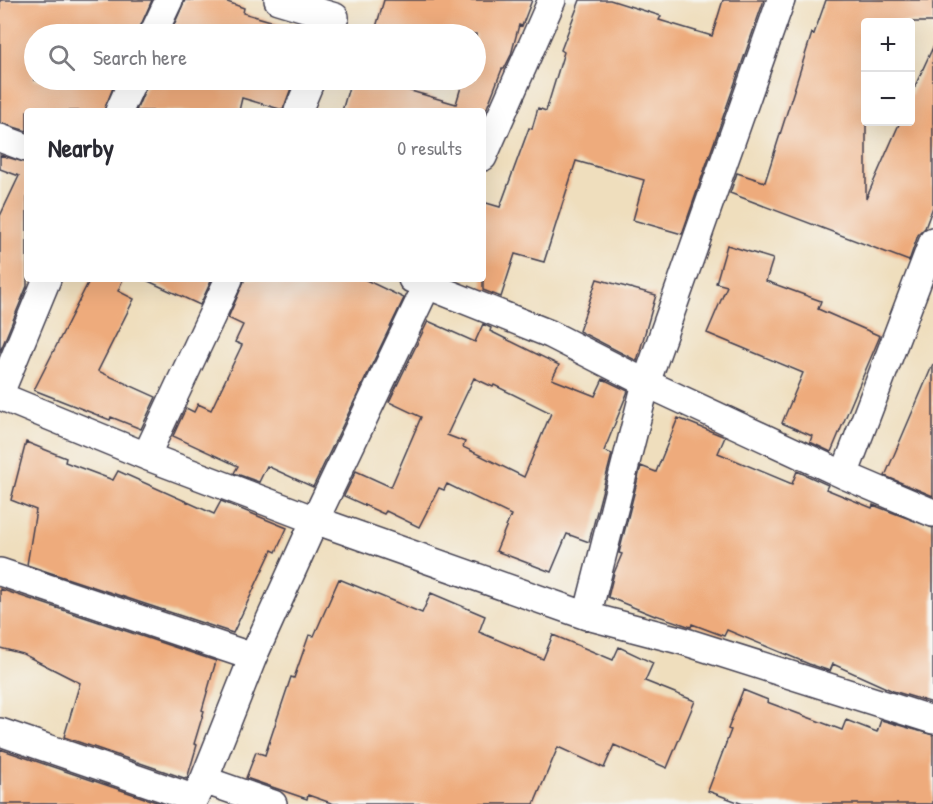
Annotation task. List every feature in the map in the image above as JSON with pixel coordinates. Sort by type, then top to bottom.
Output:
[{"type":"street","points":[[158,24],[169,0]]},
{"type":"street","points":[[278,0],[336,17]]},
{"type":"street","points":[[486,150],[552,0]]},
{"type":"street","points":[[587,616],[646,383],[781,0]]},
{"type":"street","points":[[120,108],[128,90]]},
{"type":"street","points":[[299,108],[307,90]]},
{"type":"street","points":[[0,138],[24,147]]},
{"type":"street","points":[[844,475],[933,241]]},
{"type":"street","points":[[46,282],[0,394],[146,456],[315,520],[587,616],[683,641],[933,720]]},
{"type":"street","points":[[146,456],[227,282]]},
{"type":"street","points":[[196,794],[253,657],[423,282]]},
{"type":"street","points":[[425,282],[550,334],[646,383],[844,475],[933,513]]},
{"type":"street","points":[[0,572],[253,657]]},
{"type":"street","points":[[0,732],[196,794],[273,804]]},
{"type":"building","points":[[0,0],[152,0],[141,24],[24,24],[24,90],[112,90],[105,108],[24,108],[24,130],[0,123]]},
{"type":"building","points":[[185,0],[222,0],[244,8],[243,13],[281,24],[174,24]]},
{"type":"building","points":[[384,0],[532,0],[522,26],[519,25],[511,55],[502,69],[486,110],[486,108],[343,108],[348,90],[408,90],[456,104],[460,90],[486,90],[486,24],[377,24]]},
{"type":"building","points":[[580,0],[610,0],[661,16],[659,20],[712,36],[723,0],[764,0],[682,234],[633,220],[644,180],[576,161],[544,262],[515,254],[501,297],[483,290],[483,282],[486,282],[486,203],[500,207],[529,128],[532,129],[538,108],[546,111],[564,52],[561,50]]},
{"type":"building","points":[[826,0],[933,0],[933,22],[915,22],[915,18],[861,18],[861,126],[866,126],[866,199],[898,126],[915,126],[915,86],[933,47],[933,207],[925,228],[918,235],[909,261],[730,193],[737,173],[765,182],[812,33],[814,34]]},
{"type":"building","points":[[145,90],[290,90],[284,108],[242,98],[240,108],[137,108]]},
{"type":"building","points":[[0,155],[24,162],[24,282],[27,282],[27,286],[0,352],[0,216],[19,176],[0,169]]},
{"type":"building","points":[[727,245],[773,259],[766,281],[821,301],[818,309],[880,336],[831,452],[810,442],[812,436],[782,423],[803,373],[707,333],[727,286],[716,283]]},
{"type":"building","points":[[597,279],[656,295],[637,361],[579,331]]},
{"type":"building","points":[[88,282],[122,282],[118,291],[134,299],[98,371],[156,397],[141,429],[111,417],[110,420],[34,390]]},
{"type":"building","points":[[150,282],[211,282],[200,305]]},
{"type":"building","points":[[244,282],[370,282],[404,298],[313,487],[267,466],[259,482],[234,473],[238,466],[173,436],[186,408],[194,412],[198,404],[211,410],[242,345],[235,342],[243,325],[228,318]]},
{"type":"building","points":[[428,321],[475,342],[483,324],[491,328],[490,331],[559,365],[552,379],[595,396],[603,379],[628,391],[604,451],[612,454],[589,542],[567,534],[551,572],[496,551],[511,515],[447,484],[444,490],[439,488],[419,527],[386,511],[384,514],[344,496],[356,471],[391,487],[421,417],[389,402]],"holes":[[[474,378],[493,387],[494,385],[551,413],[524,477],[463,447],[465,442],[447,435]]]},
{"type":"building","points":[[933,364],[933,496],[885,476]]},
{"type":"building","points":[[678,418],[725,437],[718,453],[792,484],[797,471],[828,485],[826,489],[872,508],[873,505],[933,528],[933,703],[893,691],[833,664],[830,671],[727,630],[724,636],[692,624],[691,627],[655,616],[608,597],[622,554],[619,553],[641,466],[656,472]]},
{"type":"building","points":[[26,442],[66,458],[65,462],[113,480],[118,471],[214,514],[221,501],[287,528],[276,552],[272,550],[233,633],[27,565],[36,510],[11,500]]},
{"type":"building","points":[[339,579],[422,613],[431,593],[485,616],[479,632],[543,659],[553,635],[613,660],[619,647],[653,663],[645,681],[695,701],[667,768],[614,745],[604,768],[558,747],[534,804],[334,804],[308,795],[307,799],[246,778],[256,752],[265,755],[291,677],[294,678],[309,635],[314,636]]},
{"type":"building","points":[[0,589],[216,661],[202,710],[204,711],[194,744],[197,745],[187,779],[64,737],[80,683],[23,654],[0,648]]},
{"type":"building","points":[[743,690],[768,700],[767,702],[842,730],[846,720],[877,732],[881,720],[933,735],[933,804],[743,804],[708,791]]},
{"type":"building","points":[[0,749],[162,804],[0,804]]}]
